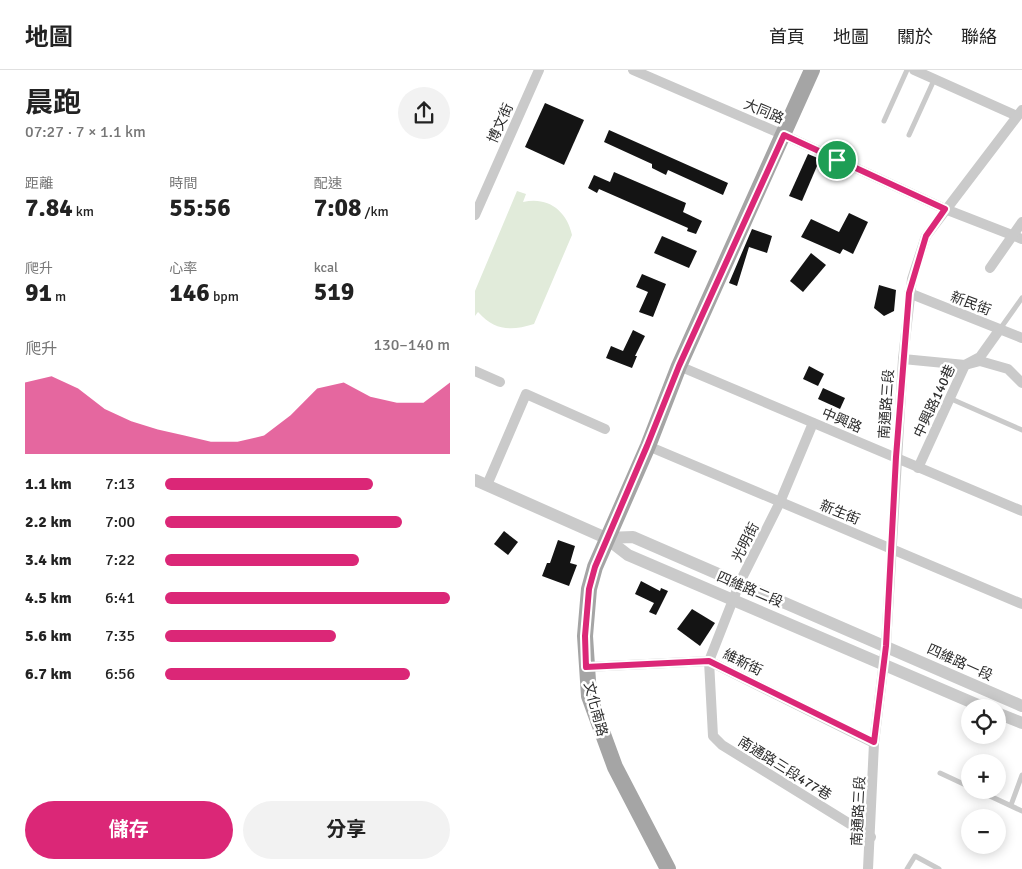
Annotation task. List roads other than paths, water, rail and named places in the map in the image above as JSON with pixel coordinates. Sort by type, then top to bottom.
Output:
[{"type":"main road","name":"文化南路","points":[[668,869],[615,767],[589,696],[585,636],[589,589],[595,567],[679,366],[812,70]]},
{"type":"street","name":"博文街","points":[[475,215],[539,70]]},
{"type":"street","name":"大同路","points":[[633,70],[784,135],[945,209],[1018,238]]},
{"type":"street","points":[[914,70],[1020,113]]},
{"type":"street","name":"南通路三段","points":[[868,869],[874,742],[886,646],[896,457],[909,293],[926,236],[1020,113]]},
{"type":"street","points":[[990,268],[1018,238],[1022,222]]},
{"type":"street","name":"新民街","points":[[909,293],[1022,338]]},
{"type":"street","name":"中興路140巷","points":[[918,468],[965,365],[980,357],[1000,329]]},
{"type":"street","points":[[903,359],[965,365],[981,361],[1008,369],[1022,383]]},
{"type":"street","name":"中興路","points":[[679,366],[1022,512]]},
{"type":"street","points":[[475,371],[500,382]]},
{"type":"street","points":[[481,482],[525,394],[605,429]]},
{"type":"street","name":"光明街","points":[[713,736],[709,661],[740,582],[780,502],[813,423]]},
{"type":"street","name":"新生街","points":[[647,446],[891,547],[1022,604]]},
{"type":"street","name":"四維路二段","points":[[481,482],[607,538],[628,555],[734,598],[883,664]]},
{"type":"street","name":"四維路二段","points":[[607,538],[633,537],[886,646]]},
{"type":"street","name":"四維路一段","points":[[886,646],[1022,706]]},
{"type":"street","name":"維新街","points":[[586,667],[709,661],[874,742]]},
{"type":"street","points":[[883,664],[964,699]]},
{"type":"street","points":[[1006,717],[1022,723]]},
{"type":"street","name":"南通路三段477巷","points":[[713,736],[722,745],[871,837]]},
{"type":"lane","points":[[884,121],[907,70]]},
{"type":"lane","points":[[909,135],[935,79]]},
{"type":"lane","points":[[1000,329],[1022,298]]},
{"type":"lane","points":[[949,398],[1022,430]]},
{"type":"lane","points":[[940,773],[961,783]]},
{"type":"lane","points":[[1011,805],[1022,775]]},
{"type":"lane","points":[[997,799],[1022,811]]},
{"type":"lane","points":[[907,869],[915,856],[939,869]]}]
